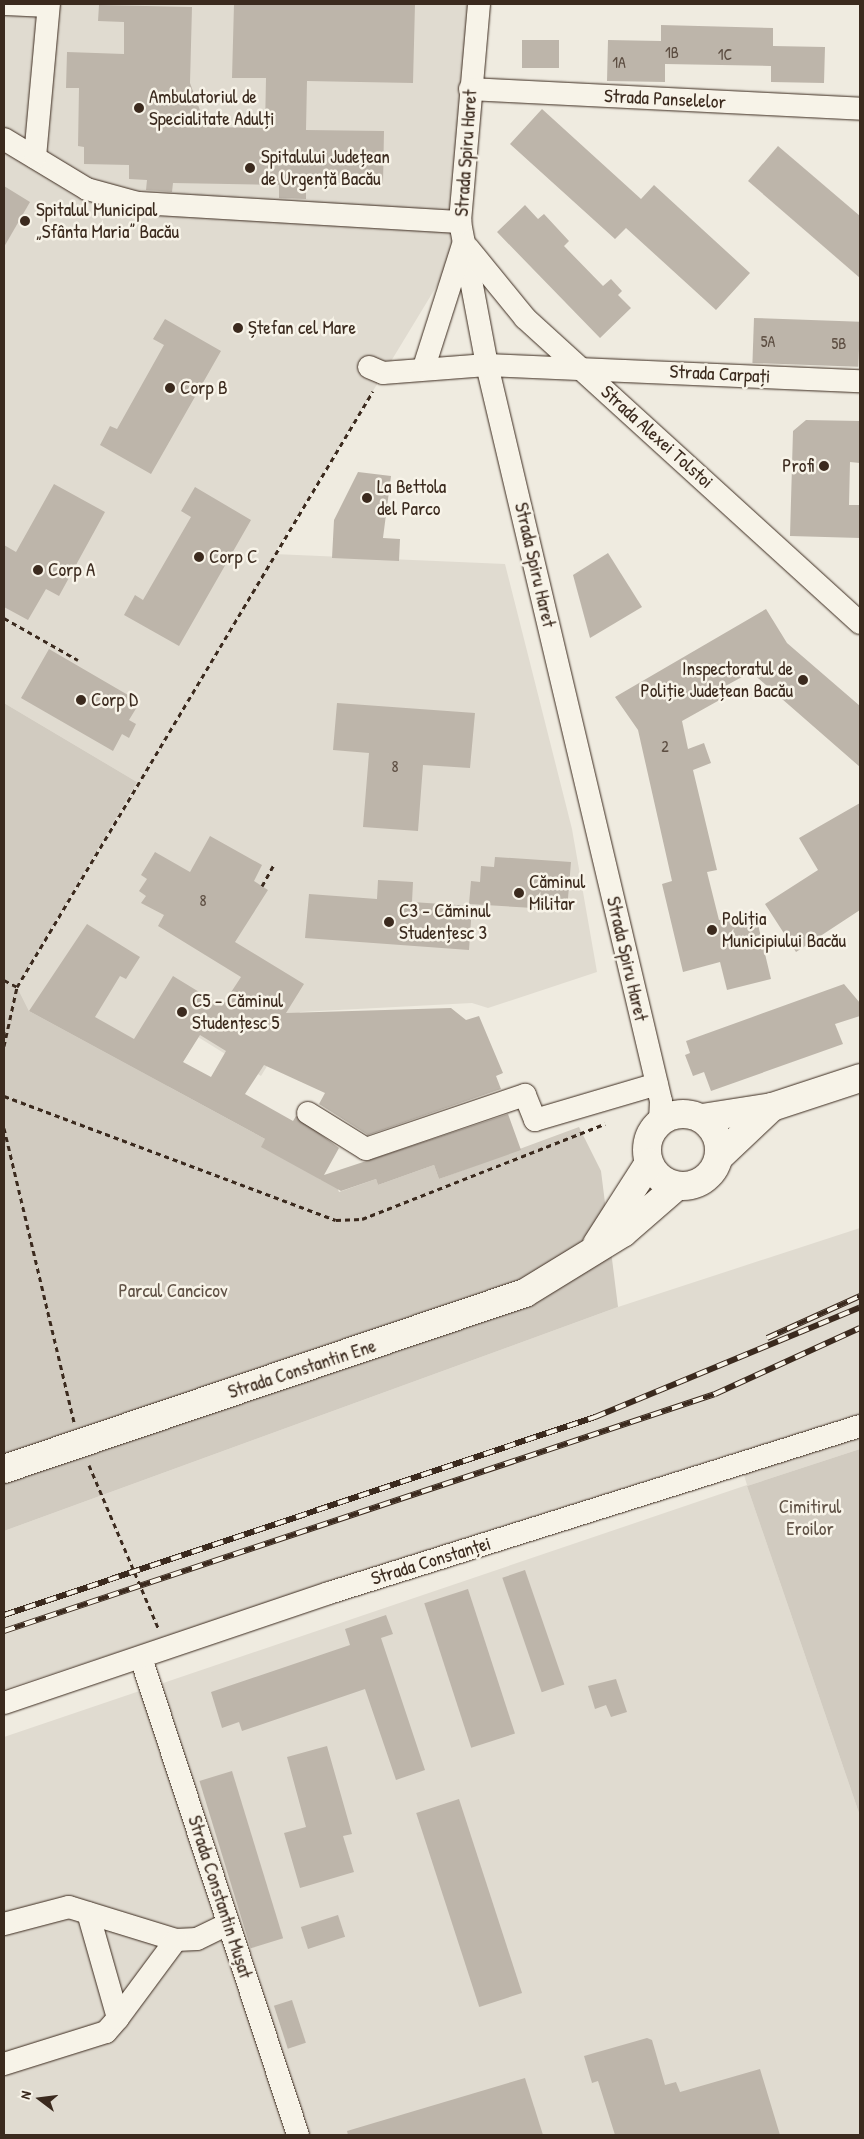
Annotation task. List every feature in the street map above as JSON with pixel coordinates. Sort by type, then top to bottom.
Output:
[{"type":"main road","points":[[772,1107],[719,1158],[712,1172],[700,1182],[677,1186],[655,1174],[649,1163],[647,1140],[660,1121],[673,1114],[702,1118],[772,1107],[860,1078]]},
{"type":"main road","points":[[702,1118],[719,1142],[719,1158]]},
{"type":"main road","name":"Strada Constantin Ene","points":[[592,1252],[649,1163]]},
{"type":"main road","name":"Strada Constantin Ene","points":[[4,1469],[80,1442],[475,1314],[559,1276],[653,1211],[677,1186]]},
{"type":"street","points":[[5,4],[48,5],[35,158]]},
{"type":"street","name":"Strada Spiru Haret","points":[[479,4],[470,89],[462,232],[488,365],[657,1084],[660,1121]]},
{"type":"street","name":"Strada Panselelor","points":[[470,89],[860,108]]},
{"type":"street","points":[[4,139],[87,189],[138,203],[462,232],[424,367]]},
{"type":"street","name":"Strada Alexei Tolstoi","points":[[462,232],[507,298],[860,624]]},
{"type":"street","name":"Strada Carpați","points":[[376,370],[488,365],[580,367],[860,381]]},
{"type":"street","points":[[308,1113],[366,1149],[525,1095],[535,1120],[657,1084]]},
{"type":"street","name":"Strada Constanței","points":[[4,1703],[329,1593],[860,1426]]},
{"type":"street","name":"Strada Constantin Mușat","points":[[141,1658],[298,2135]]},
{"type":"street","points":[[4,1924],[69,1907],[176,1940],[197,1939],[228,1924]]},
{"type":"street","points":[[88,1913],[118,2018]]},
{"type":"street","points":[[4,2064],[106,2032],[176,1940]]},
{"type":"path","points":[[4,1046],[17,987],[376,370]]},
{"type":"path","points":[[4,618],[78,660]]},
{"type":"path","points":[[262,886],[275,863]]},
{"type":"path","points":[[4,980],[17,987]]},
{"type":"path","points":[[4,1096],[336,1220],[362,1219],[616,1119]]},
{"type":"path","points":[[4,1128],[80,1442],[164,1650]]},
{"type":"shaded area","points":[[4,4],[479,4],[464,241],[274,554],[505,564],[572,829],[597,972],[488,1008],[472,1003],[300,1012],[261,1076],[198,1037],[168,1087],[29,1011],[17,987],[137,782],[4,703]]},
{"type":"shaded area","points":[[860,1228],[860,1449],[747,1486],[860,1816],[860,2135],[4,2135],[4,1737],[747,1485],[737,1452],[4,1689],[4,1531],[618,1307]]},
{"type":"green space","name":"Parcul Cancicov","points":[[4,703],[137,782],[17,987],[29,1011],[265,1139],[321,1180],[332,1173],[339,1192],[376,1179],[378,1185],[434,1165],[439,1179],[579,1127],[601,1171],[618,1307],[4,1531]]},
{"type":"green space","name":"Cimitirul Eroilor","points":[[860,1449],[860,1816],[747,1486]]},
{"type":"building","name":"Ambulatoriul de Specialitate Adulți","points":[[234,4],[415,4],[413,83],[307,81],[306,130],[384,131],[383,184],[306,182],[306,199],[279,198],[279,185],[173,183],[172,192],[146,190],[147,180],[129,179],[129,165],[84,164],[84,147],[78,146],[79,88],[66,88],[67,52],[124,54],[124,22],[98,21],[99,5],[192,7],[190,83],[206,127],[265,128],[266,78],[232,78]]},
{"type":"building","points":[[661,25],[773,28],[773,46],[825,47],[824,83],[771,82],[771,66],[665,64],[665,82],[607,81],[608,40],[661,41]]},
{"type":"building","points":[[522,40],[559,40],[559,68],[522,68]]},
{"type":"building","points":[[542,109],[641,199],[654,185],[750,273],[716,310],[626,228],[615,239],[510,144]]},
{"type":"building","points":[[778,146],[860,216],[860,278],[748,181]]},
{"type":"building","name":"Spitalul Municipal „Sfânta Maria” Bacău","points":[[4,186],[30,202],[4,247]]},
{"type":"building","points":[[525,205],[538,219],[544,214],[569,241],[564,246],[603,286],[611,279],[622,291],[618,295],[631,308],[600,338],[497,232]]},
{"type":"building","points":[[754,318],[860,322],[858,367],[752,363]]},
{"type":"building","name":"Corp B","points":[[165,319],[221,351],[151,474],[100,445],[110,426],[117,429],[164,345],[153,339]]},
{"type":"building","points":[[806,420],[860,421],[860,463],[850,462],[849,505],[860,505],[860,538],[790,536],[793,431]]},
{"type":"building","name":"La Bettola del Parco","points":[[358,472],[391,476],[383,538],[400,539],[399,561],[332,558],[334,520]]},
{"type":"building","name":"Corp A","points":[[54,484],[105,512],[59,596],[46,589],[28,620],[4,607],[4,545],[16,552]]},
{"type":"building","name":"Corp C","points":[[195,487],[251,520],[179,646],[124,615],[135,595],[143,600],[191,517],[181,511]]},
{"type":"building","points":[[608,553],[642,607],[590,638],[573,575]]},
{"type":"building","points":[[766,609],[787,643],[860,706],[860,767],[751,672],[720,689],[725,697],[682,721],[688,749],[704,743],[711,763],[693,770],[717,870],[707,872],[719,920],[755,912],[771,979],[727,990],[720,962],[683,972],[662,884],[672,881],[638,730],[615,697]]},
{"type":"building","name":"Corp D","points":[[49,649],[140,702],[129,720],[136,724],[129,738],[122,734],[113,751],[21,698]]},
{"type":"building","points":[[337,703],[475,713],[470,768],[423,765],[418,831],[363,827],[369,753],[333,750]]},
{"type":"building","points":[[860,803],[860,910],[796,952],[765,904],[818,870],[799,838]]},
{"type":"building","points":[[210,836],[262,865],[254,881],[268,890],[235,942],[304,984],[286,1013],[451,1008],[466,1020],[479,1016],[503,1073],[496,1076],[501,1089],[368,1135],[319,1104],[325,1093],[264,1065],[245,1094],[293,1121],[296,1116],[339,1148],[324,1175],[508,1114],[521,1150],[439,1179],[434,1165],[378,1185],[376,1179],[341,1191],[261,1147],[265,1139],[29,1011],[87,924],[140,957],[126,979],[120,976],[95,1017],[134,1039],[173,976],[222,1006],[241,977],[158,926],[164,915],[141,903],[146,896],[139,891],[147,879],[141,875],[155,852],[190,872]],"holes":[[[200,1035],[226,1051],[211,1077],[183,1062]]]},
{"type":"building","name":"Căminul Militar","points":[[495,857],[571,862],[567,910],[469,904],[471,881],[480,882],[481,866],[494,867]]},
{"type":"building","name":"C3 - Căminul Studențesc 3","points":[[378,880],[413,882],[412,902],[472,906],[469,950],[305,938],[309,894],[377,899]]},
{"type":"building","points":[[844,984],[860,1003],[860,1016],[835,1024],[843,1044],[711,1091],[704,1072],[693,1076],[685,1055],[690,1053],[686,1041]]},
{"type":"building","points":[[525,1570],[564,1684],[542,1692],[502,1578]]},
{"type":"building","points":[[468,1589],[515,1734],[471,1748],[424,1603]]},
{"type":"building","points":[[386,1615],[393,1634],[381,1638],[425,1770],[396,1780],[365,1689],[242,1731],[239,1722],[222,1728],[211,1692],[350,1645],[345,1629]]},
{"type":"building","points":[[616,1679],[627,1712],[611,1717],[606,1705],[595,1709],[588,1686]]},
{"type":"building","points":[[327,1746],[352,1834],[343,1836],[354,1872],[300,1888],[284,1833],[306,1827],[287,1757]]},
{"type":"building","points":[[232,1771],[283,1938],[251,1948],[199,1781]]},
{"type":"building","points":[[459,1799],[522,1993],[479,2007],[416,1813]]},
{"type":"building","points":[[338,1915],[345,1937],[308,1949],[301,1927]]},
{"type":"building","points":[[292,2000],[306,2043],[288,2049],[274,2006]]},
{"type":"building","points":[[647,2038],[652,2040],[665,2085],[676,2082],[680,2092],[760,2069],[780,2135],[615,2135],[598,2081],[592,2083],[584,2056]]},
{"type":"building","points":[[525,2078],[543,2135],[348,2135],[347,2131]]},
{"type":"railway","points":[[767,1338],[860,1296]]},
{"type":"railway","points":[[4,1615],[595,1417],[860,1307]]},
{"type":"railway","points":[[4,1631],[715,1394],[860,1328]]},
{"type":"place","name":"Ambulatoriul de Specialitate Adulți","points":[[139,108]]},
{"type":"place","name":"Spitalului Județean de Urgență Bacău","points":[[250,168]]},
{"type":"place","name":"Spitalul Municipal „Sfânta Maria” Bacău","points":[[25,221]]},
{"type":"place","name":"Ștefan cel Mare","points":[[238,328]]},
{"type":"place","name":"Corp B","points":[[170,388]]},
{"type":"place","name":"Profi","points":[[824,466]]},
{"type":"place","name":"La Bettola del Parco","points":[[367,498]]},
{"type":"place","name":"Corp C","points":[[199,557]]},
{"type":"place","name":"Corp A","points":[[38,570]]},
{"type":"place","name":"Inspectoratul de Poliție Județean Bacău","points":[[803,680]]},
{"type":"place","name":"Corp D","points":[[81,700]]},
{"type":"place","name":"Căminul Militar","points":[[519,893]]},
{"type":"place","name":"C3 - Căminul Studențesc 3","points":[[389,922]]},
{"type":"place","name":"Poliția Municipiului Bacău","points":[[712,930]]},
{"type":"place","name":"C5 - Căminul Studențesc 5","points":[[182,1012]]}]
